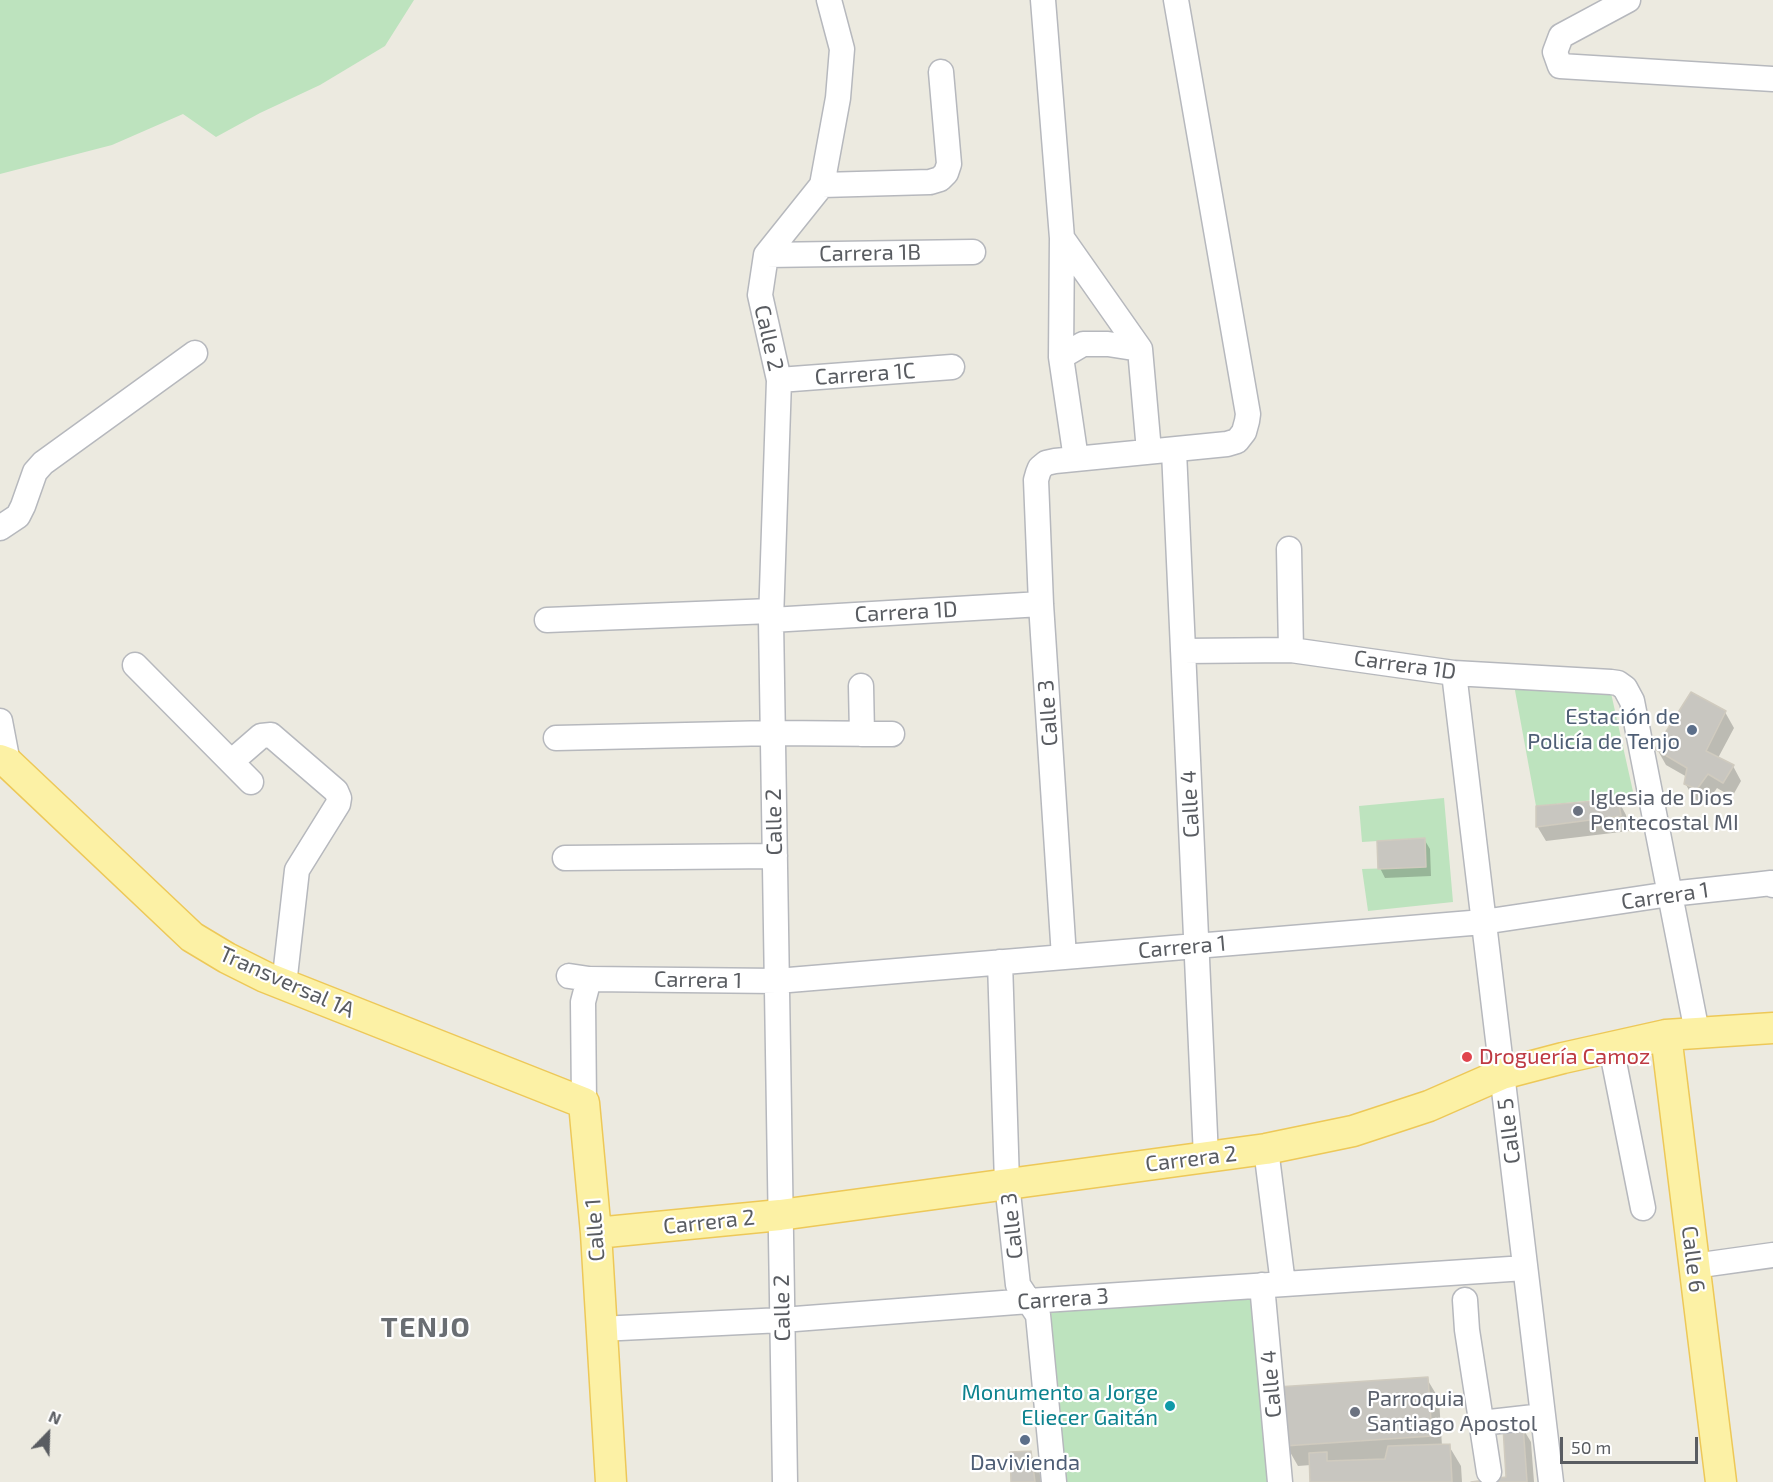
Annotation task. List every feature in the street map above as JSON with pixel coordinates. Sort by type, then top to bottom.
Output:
[{"type":"main road","name":"Transversal 1A","points":[[4,761],[192,937],[227,958],[284,985],[584,1103]]},
{"type":"main road","name":"Carrera 2","points":[[596,1233],[780,1215],[1266,1149],[1353,1131],[1429,1106],[1502,1074],[1611,1047],[1666,1035],[1773,1028]]},
{"type":"main road","name":"Calle 6","points":[[1666,1035],[1721,1482]]},
{"type":"main road","name":"Calle 1","points":[[584,1103],[596,1233],[610,1482]]},
{"type":"street","points":[[766,255],[822,185],[838,98],[842,49],[829,0]]},
{"type":"street","points":[[1043,0],[1062,238],[1061,357],[1076,459],[1227,444],[1237,441],[1244,432],[1248,414],[1176,0]]},
{"type":"street","points":[[1628,0],[1561,36],[1555,52],[1560,66],[1773,79]]},
{"type":"street","points":[[822,185],[930,182],[940,179],[946,173],[949,164],[941,72]]},
{"type":"street","points":[[1062,238],[1140,349],[1149,451]]},
{"type":"street","name":"Carrera 1B","points":[[766,255],[973,252]]},
{"type":"street","name":"Calle 2","points":[[766,255],[760,295],[779,380],[771,615],[784,1482]]},
{"type":"street","points":[[1061,357],[1083,344],[1108,344],[1140,349]]},
{"type":"street","points":[[0,528],[18,516],[35,472],[43,463],[195,353]]},
{"type":"street","name":"Carrera 1C","points":[[779,380],[952,367]]},
{"type":"street","name":"Calle 4","points":[[1174,451],[1206,1157]]},
{"type":"street","name":"Calle 3","points":[[1064,957],[1041,604],[1036,480],[1040,468],[1046,463],[1076,459]]},
{"type":"street","points":[[1288,549],[1291,650]]},
{"type":"street","name":"Carrera 1D","points":[[547,620],[771,615],[1041,604]]},
{"type":"street","name":"Carrera 1D","points":[[1183,651],[1291,650],[1454,673],[1618,683],[1625,688],[1632,701],[1670,894]]},
{"type":"street","points":[[135,665],[252,782]]},
{"type":"street","name":"Calle 5","points":[[1454,673],[1551,1482]]},
{"type":"street","points":[[861,686],[862,734]]},
{"type":"street","points":[[0,721],[4,761]]},
{"type":"street","points":[[556,738],[773,733],[892,734]]},
{"type":"street","points":[[231,762],[261,736],[271,735],[336,791],[339,798],[338,804],[297,870],[284,985]]},
{"type":"street","points":[[565,858],[775,856]]},
{"type":"street","name":"Carrera 1","points":[[579,977],[777,981],[1483,922],[1670,894],[1771,883],[1773,885]]},
{"type":"street","points":[[1670,894],[1697,1032]]},
{"type":"street","name":"Calle 3","points":[[1000,962],[1007,1183],[1018,1286],[1038,1315],[1054,1482]]},
{"type":"street","name":"Calle 1","points":[[579,977],[583,1002],[584,1103]]},
{"type":"street","points":[[1611,1047],[1643,1208]]},
{"type":"street","name":"Calle 4","points":[[1266,1149],[1280,1482]]},
{"type":"street","points":[[1694,1266],[1773,1255]]},
{"type":"street","name":"Carrera 3","points":[[600,1329],[782,1320],[1526,1268]]},
{"type":"street","points":[[1465,1300],[1467,1330],[1489,1472]]},
{"type":"street","points":[[1481,1423],[1543,1416]]},
{"type":"green space","points":[[0,0],[414,0],[385,46],[320,85],[216,137],[183,114],[112,145],[0,174]]},
{"type":"green space","points":[[1514,685],[1611,693],[1634,796],[1536,806]]},
{"type":"green space","points":[[1444,798],[1453,902],[1368,911],[1362,869],[1425,867],[1425,838],[1362,842],[1359,806]]},
{"type":"green space","points":[[1257,1298],[1270,1482],[1063,1482],[1051,1312]]},
{"type":"building","name":"Estación de Policía de Tenjo","points":[[1691,692],[1726,711],[1706,751],[1734,765],[1723,783],[1708,774],[1697,789],[1684,784],[1687,768],[1655,749]]},
{"type":"building","name":"Iglesia de Dios Pentecostal MI","points":[[1618,799],[1621,816],[1536,827],[1536,806]]},
{"type":"building","points":[[1425,838],[1426,867],[1378,869],[1377,841]]},
{"type":"building","name":"Parroquia Santiago Apostol","points":[[1428,1377],[1432,1436],[1284,1446],[1277,1387]]},
{"type":"building","points":[[1523,1425],[1527,1482],[1471,1482],[1506,1477],[1503,1427]]},
{"type":"building","points":[[1450,1444],[1452,1482],[1310,1482],[1309,1453],[1327,1452],[1327,1461],[1385,1459],[1388,1446]]},
{"type":"building","points":[[1031,1451],[1035,1482],[1011,1482],[1010,1452]]},
{"type":"place","name":"Estación de Policía de Tenjo","points":[[1692,730]]},
{"type":"place","name":"Iglesia de Dios Pentecostal MI","points":[[1578,811]]},
{"type":"place","name":"Droguería Camoz","points":[[1467,1057]]},
{"type":"place","name":"Monumento a Jorge Eliecer Gaitán","points":[[1170,1406]]},
{"type":"place","name":"Parroquia Santiago Apostol","points":[[1355,1412]]},
{"type":"place","name":"Davivienda","points":[[1025,1440]]},
{"type":"district","name":"TENJO","points":[[426,1328]]}]
